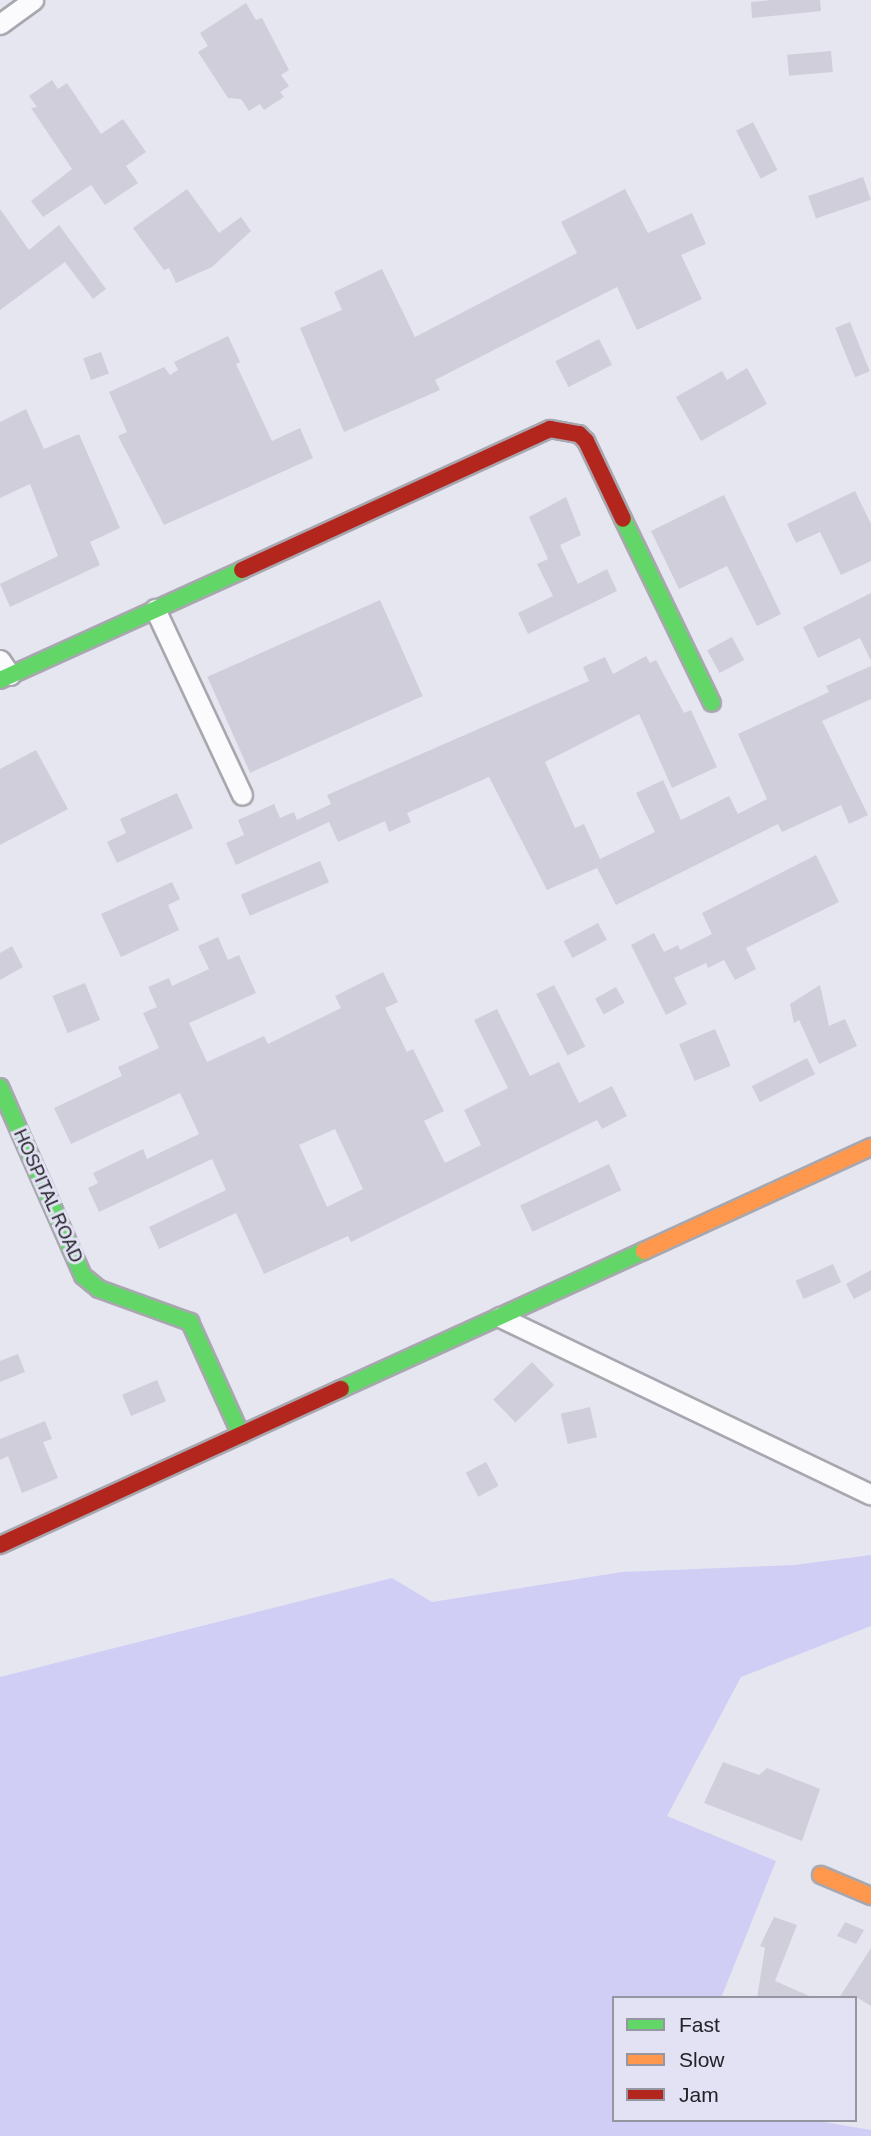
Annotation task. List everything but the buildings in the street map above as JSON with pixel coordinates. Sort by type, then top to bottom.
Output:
[{"type":"street","points":[[0,24],[33,0]]},
{"type":"street","points":[[3,672],[155,610],[550,429],[568,431],[586,441],[712,703]]},
{"type":"street","points":[[155,610],[242,795]]},
{"type":"street","name":"HOSPITAL ROAD","points":[[0,1087],[83,1276],[100,1289],[190,1322],[241,1436]]},
{"type":"street","points":[[0,1545],[871,1147]]},
{"type":"street","points":[[500,1317],[871,1495]]},
{"type":"street","points":[[821,1875],[871,1896]]},
{"type":"shaded area","points":[[871,1555],[871,1626],[741,1677],[667,1816],[776,1861],[722,1996],[612,1996],[612,2122],[824,2122],[871,2130],[871,2136],[0,2136],[0,1677],[392,1578],[432,1602],[622,1572],[794,1565]]},
{"type":"traffic: fast","points":[[623,519],[712,703]]},
{"type":"traffic: fast","points":[[0,680],[242,570]]},
{"type":"traffic: fast","points":[[0,1087],[83,1276],[99,1289],[190,1322],[241,1435]]},
{"type":"traffic: fast","points":[[341,1389],[644,1251]]},
{"type":"traffic: slow","points":[[644,1251],[871,1147]]},
{"type":"traffic: slow","points":[[821,1875],[871,1896]]},
{"type":"traffic: jam","points":[[242,570],[550,429],[579,434],[586,441],[623,519]]},
{"type":"traffic: jam","points":[[0,1545],[341,1389]]}]
